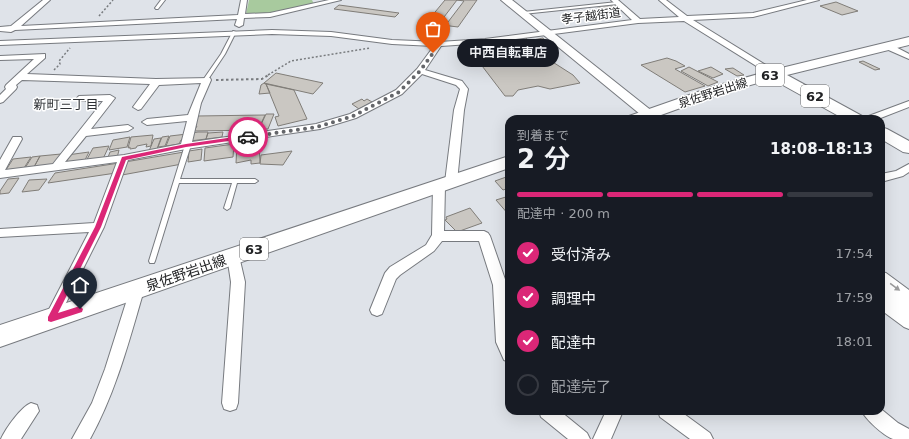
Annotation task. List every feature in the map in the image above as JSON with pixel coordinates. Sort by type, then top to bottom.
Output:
[{"type":"main road","name":"泉佐野岩出線","points":[[654,115],[717,90],[774,74],[909,41]]},
{"type":"main road","name":"62","points":[[774,74],[849,115]]},
{"type":"main road","points":[[885,134],[909,148]]},
{"type":"main road","name":"泉佐野岩出線","points":[[0,336],[505,163]]},
{"type":"street","points":[[0,40],[47,0]]},
{"type":"street","points":[[236,32],[241,18],[244,0]]},
{"type":"street","points":[[0,29],[241,18],[270,15],[338,0]]},
{"type":"street","points":[[506,0],[643,115]]},
{"type":"street","points":[[662,0],[686,19],[774,74]]},
{"type":"street","name":"孝子越街道","points":[[0,43],[137,38],[236,32],[331,34],[381,40],[439,44],[485,41],[638,21],[753,15],[816,0]]},
{"type":"street","points":[[615,2],[638,21]]},
{"type":"street","points":[[137,38],[148,22]]},
{"type":"street","points":[[0,174],[124,158],[187,146],[317,127],[353,116],[399,92],[420,71],[439,44]]},
{"type":"street","points":[[887,46],[909,57]]},
{"type":"street","points":[[0,58],[42,56],[9,87],[13,87],[0,100]]},
{"type":"street","points":[[377,310],[390,277],[395,271],[430,248],[438,236],[445,184],[464,89],[459,84],[420,71]]},
{"type":"street","points":[[6,80],[46,77],[156,82],[206,80],[200,92],[200,98],[192,118],[187,146]]},
{"type":"street","points":[[138,107],[156,82]]},
{"type":"street","points":[[55,168],[110,98],[82,98]]},
{"type":"street","points":[[880,115],[909,104]]},
{"type":"street","points":[[147,122],[192,118]]},
{"type":"street","points":[[82,132],[128,128]]},
{"type":"street","points":[[0,170],[17,139]]},
{"type":"street","points":[[51,319],[98,227],[124,158]]},
{"type":"street","points":[[885,177],[899,174],[909,167]]},
{"type":"street","points":[[0,233],[98,227]]},
{"type":"street","points":[[438,236],[484,236],[500,285],[503,342],[505,346]]},
{"type":"street","points":[[230,403],[238,282],[233,256]]},
{"type":"street","points":[[885,279],[909,297]]},
{"type":"street","points":[[81,439],[98,408],[113,369],[137,290]]},
{"type":"street","points":[[885,293],[909,312]]},
{"type":"street","points":[[885,305],[909,323]]},
{"type":"street","points":[[10,439],[31,411]]},
{"type":"street","points":[[553,415],[581,439]]},
{"type":"street","points":[[602,439],[614,415]]},
{"type":"street","points":[[671,415],[704,439]]},
{"type":"street","points":[[875,415],[892,428],[909,438]]},
{"type":"lane","points":[[157,8],[163,0]]},
{"type":"lane","points":[[523,13],[615,2]]},
{"type":"lane","points":[[206,80],[236,32]]},
{"type":"lane","points":[[152,261],[187,146]]},
{"type":"lane","points":[[177,181],[255,181]]},
{"type":"lane","points":[[228,208],[235,181]]},
{"type":"path","points":[[206,80],[262,79],[291,61],[375,47],[381,40]]},
{"type":"green space","points":[[249,0],[312,0],[314,4],[273,13],[246,14]]},
{"type":"building","points":[[445,0],[457,0],[477,0],[458,27],[426,23]],"holes":[[[457,0],[464,1],[448,22],[441,21]]]},
{"type":"building","points":[[836,2],[858,11],[842,15],[820,6]]},
{"type":"building","points":[[615,4],[621,9],[606,11],[596,6]]},
{"type":"building","points":[[339,5],[399,13],[395,17],[334,9]]},
{"type":"building","points":[[526,38],[548,59],[573,75],[580,83],[550,89],[538,86],[518,90],[513,96],[505,96],[476,58],[476,45]]},
{"type":"building","points":[[543,38],[546,42],[537,43],[533,40]]},
{"type":"building","points":[[667,58],[685,66],[675,69],[705,86],[685,92],[641,65]]},
{"type":"building","points":[[863,61],[880,69],[875,70],[859,62]]},
{"type":"building","points":[[689,67],[718,82],[708,86],[681,71]]},
{"type":"building","points":[[711,67],[723,74],[713,78],[698,71]]},
{"type":"building","points":[[733,68],[744,75],[737,76],[725,69]]},
{"type":"building","points":[[276,73],[323,83],[313,94],[264,83]]},
{"type":"building","points":[[264,83],[266,84],[270,93],[259,94],[261,85]]},
{"type":"building","points":[[266,84],[294,90],[307,119],[278,126],[275,117],[279,116]]},
{"type":"building","points":[[362,99],[364,101],[367,99],[372,102],[359,109],[352,104]]},
{"type":"building","points":[[266,114],[274,114],[268,129],[259,129]]},
{"type":"building","points":[[265,115],[258,130],[194,131],[197,126],[194,126],[197,116]]},
{"type":"building","points":[[208,132],[206,139],[190,141],[192,133]]},
{"type":"building","points":[[223,132],[222,137],[206,139],[208,133]]},
{"type":"building","points":[[187,134],[185,139],[181,140],[179,144],[166,146],[170,136]]},
{"type":"building","points":[[153,135],[151,146],[146,147],[147,144],[137,146],[136,148],[128,148],[131,137]]},
{"type":"building","points":[[169,136],[165,146],[158,147],[162,137]]},
{"type":"building","points":[[130,137],[127,147],[109,150],[113,140]]},
{"type":"building","points":[[161,138],[157,149],[149,151],[154,139]]},
{"type":"building","points":[[259,141],[260,163],[251,164],[251,160],[236,163],[237,144]]},
{"type":"building","points":[[234,144],[233,157],[204,161],[205,148]]},
{"type":"building","points":[[109,146],[102,161],[85,163],[93,148]]},
{"type":"building","points":[[202,149],[201,160],[188,162],[189,151]]},
{"type":"building","points":[[119,150],[117,158],[107,160],[110,152]]},
{"type":"building","points":[[292,151],[283,165],[260,164],[261,155]]},
{"type":"building","points":[[89,152],[84,162],[61,165],[67,155]]},
{"type":"building","points":[[184,152],[182,164],[122,175],[125,162]]},
{"type":"building","points":[[61,154],[55,164],[34,167],[40,156]]},
{"type":"building","points":[[40,156],[34,167],[25,168],[32,157]]},
{"type":"building","points":[[31,157],[24,168],[6,170],[13,159]]},
{"type":"building","points":[[119,163],[116,173],[48,183],[55,173]]},
{"type":"building","points":[[505,177],[505,189],[503,190],[495,181]]},
{"type":"building","points":[[19,178],[9,193],[0,194],[0,191],[8,179]]},
{"type":"building","points":[[47,179],[39,190],[22,192],[29,180]]},
{"type":"building","points":[[505,197],[505,210],[496,200]]},
{"type":"building","points":[[470,208],[482,223],[457,232],[445,220],[447,219],[446,217]]},
{"type":"way so far","points":[[248,137],[317,127],[353,116],[399,92],[420,71],[433,53]]},
{"type":"place","name":"中西自転車店","points":[[433,53]]},
{"type":"district","name":"新町三丁目","points":[[66,104]]},
{"type":"route","points":[[80,309],[51,319],[98,227],[124,158],[186,146],[248,137]]}]
